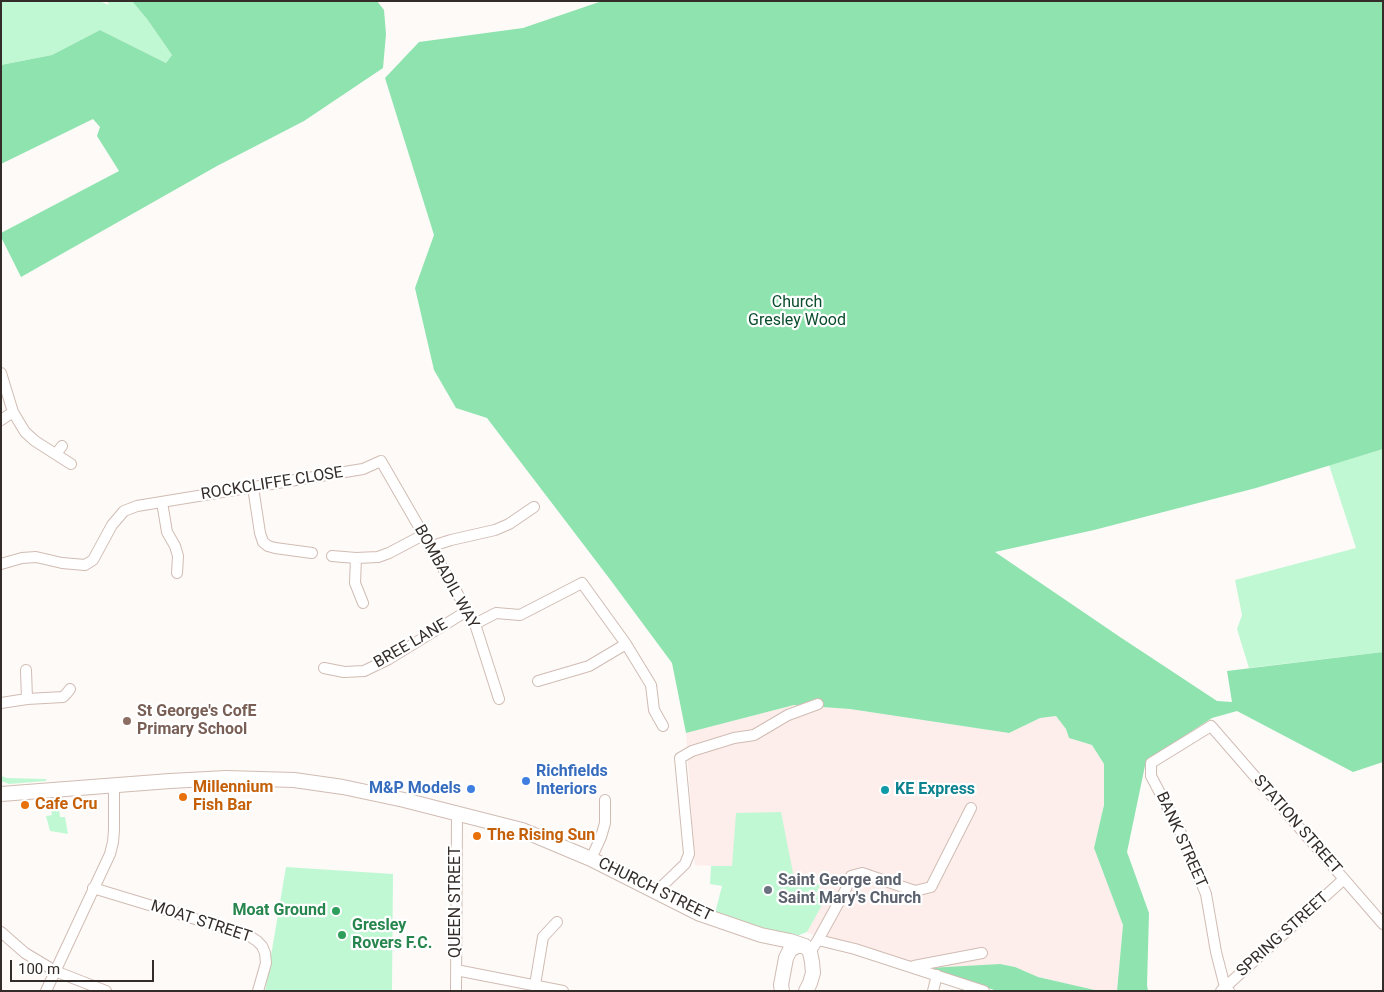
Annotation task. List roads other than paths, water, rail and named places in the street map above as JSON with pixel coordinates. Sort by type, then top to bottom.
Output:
[{"type":"street","points":[[1,372],[13,412],[25,432],[35,441],[59,450],[71,464]]},
{"type":"street","points":[[1,420],[13,412]]},
{"type":"street","name":"ROCKCLIFFE CLOSE","points":[[1,564],[22,558],[36,558],[85,565],[94,560],[112,525],[124,511],[137,506],[363,469],[381,461]]},
{"type":"street","name":"BOMBADIL WAY","points":[[381,461],[475,624],[499,699]]},
{"type":"street","points":[[253,487],[263,542],[275,548],[312,553]]},
{"type":"street","points":[[162,502],[167,532],[178,556],[177,573]]},
{"type":"street","points":[[429,547],[495,530],[509,524],[534,507]]},
{"type":"street","points":[[332,556],[378,557],[423,535]]},
{"type":"street","points":[[356,558],[356,583],[363,603]]},
{"type":"street","points":[[475,624],[496,613],[520,615],[582,583],[626,644],[650,685],[654,710],[663,726]]},
{"type":"street","name":"BREE LANE","points":[[324,668],[344,672],[364,671],[389,659],[467,611]]},
{"type":"street","points":[[538,682],[589,666],[626,644]]},
{"type":"street","points":[[26,670],[27,699]]},
{"type":"street","points":[[1,704],[27,699],[63,697],[70,689]]},
{"type":"street","points":[[657,892],[685,864],[689,854],[680,758],[692,751],[724,740],[754,735],[788,715],[818,704]]},
{"type":"street","name":"STATION STREET","points":[[1211,726],[1383,924]]},
{"type":"street","name":"BANK STREET","points":[[1211,726],[1150,763],[1151,776],[1180,831],[1206,894],[1225,990]]},
{"type":"street","name":"CHURCH STREET","points":[[1,794],[226,778],[294,780],[375,793],[522,830],[591,859],[700,914],[760,934],[811,946]]},
{"type":"street","points":[[46,991],[110,854],[115,814],[114,785]]},
{"type":"street","points":[[591,859],[605,823],[605,800]]},
{"type":"street","points":[[806,991],[813,973],[811,946],[851,876],[862,873],[914,891],[931,887],[971,808]]},
{"type":"street","name":"QUEEN STREET","points":[[456,991],[457,814]]},
{"type":"street","name":"SPRING STREET","points":[[1225,990],[1344,879]]},
{"type":"street","name":"MOAT STREET","points":[[93,888],[248,935],[262,946],[265,953],[266,962],[258,991]]},
{"type":"street","points":[[535,985],[543,937],[557,922]]},
{"type":"street","points":[[1,932],[25,953],[55,971],[106,991]]},
{"type":"street","points":[[778,939],[786,950],[781,985],[782,991]]},
{"type":"street","points":[[786,958],[790,950],[797,946],[855,948],[984,991]]},
{"type":"street","points":[[911,967],[982,953]]},
{"type":"street","points":[[456,970],[563,991]]},
{"type":"street","points":[[933,991],[938,975]]},
{"type":"place","name":"St George's CofE Primary School","points":[[127,721]]},
{"type":"place","name":"Richfields Interiors","points":[[526,781]]},
{"type":"place","name":"M&P Models","points":[[471,789]]},
{"type":"place","name":"KE Express","points":[[885,790]]},
{"type":"place","name":"Millennium Fish Bar","points":[[183,797]]},
{"type":"place","name":"Cafe Cru","points":[[25,805]]},
{"type":"place","name":"The Rising Sun","points":[[477,836]]},
{"type":"place","name":"Saint George and Saint Mary's Church","points":[[768,890]]},
{"type":"place","name":"Moat Ground","points":[[336,911]]},
{"type":"place","name":"Gresley Rovers F.C.","points":[[342,935]]},
{"type":"park label","name":"Church Gresley Wood","points":[[797,312]]}]
